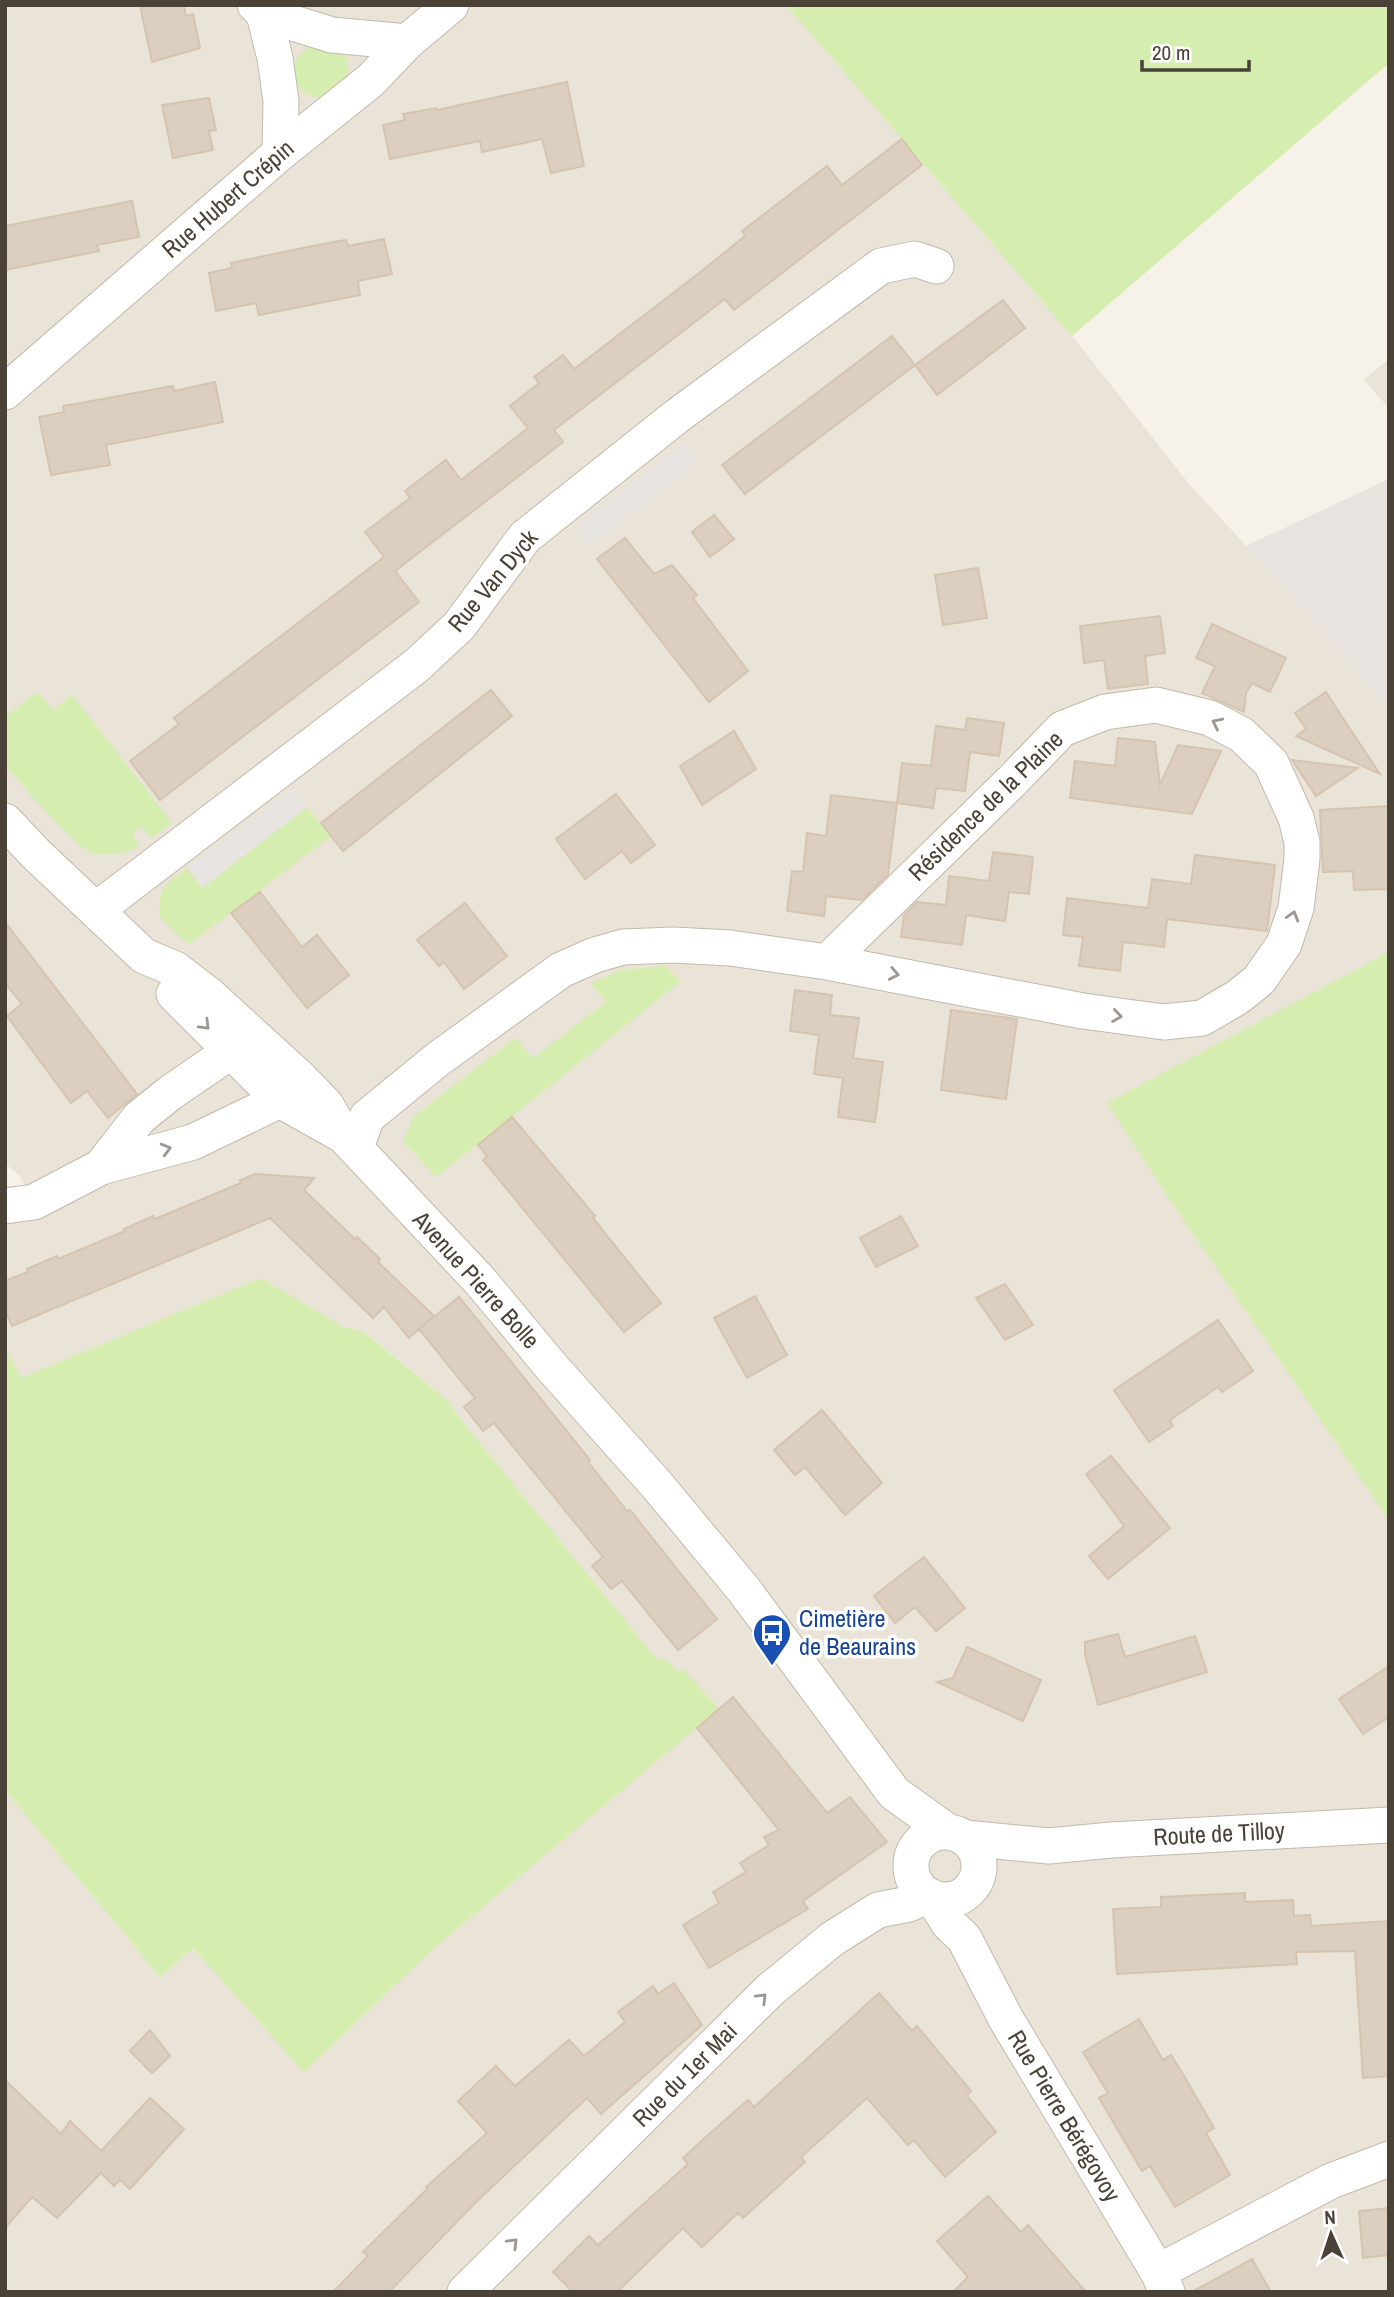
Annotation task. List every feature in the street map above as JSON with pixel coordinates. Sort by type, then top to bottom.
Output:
[{"type":"street","name":"Rue Hubert Crépin","points":[[5,391],[280,153],[371,80],[407,42],[451,5]]},
{"type":"street","points":[[259,9],[332,35],[407,42]]},
{"type":"street","points":[[259,9],[275,58],[281,101],[280,153]]},
{"type":"street","name":"Rue Van Dyck","points":[[96,910],[416,666],[459,626],[524,537],[677,416],[881,266],[915,259],[936,266]]},
{"type":"street","name":"Résidence de la Plaine","points":[[350,1141],[367,1117],[438,1059],[561,970],[595,955],[623,947],[673,945],[730,948],[827,962],[1083,1012],[1164,1022],[1202,1018],[1238,997],[1259,980],[1284,944],[1296,908],[1302,859],[1302,842],[1296,818],[1271,763],[1242,735],[1209,718],[1156,705],[1105,712],[1062,729],[827,962]]},
{"type":"street","points":[[5,821],[144,956],[175,969],[209,995],[242,1044],[170,1093],[139,1118],[100,1167]]},
{"type":"street","name":"Avenue Pierre Bolle","points":[[242,1044],[350,1141],[481,1282],[744,1590],[894,1793],[956,1835]]},
{"type":"street","points":[[5,1206],[34,1202],[100,1167],[193,1142],[291,1090]]},
{"type":"street","name":"Avenue Pierre Bolle","points":[[894,1793],[912,1857]]},
{"type":"street","name":"Route de Tilloy","points":[[956,1835],[1049,1846],[1111,1840],[1389,1825]]},
{"type":"street","points":[[964,1938],[979,1863],[975,1849],[956,1835],[925,1838],[919,1843],[912,1857],[912,1875],[921,1890],[930,1896],[946,1900],[960,1897],[974,1883]]},
{"type":"street","name":"Route de Tilloy","points":[[974,1883],[999,1865],[1049,1846]]},
{"type":"street","name":"Rue Pierre Bérégovoy","points":[[930,1896],[949,1924],[964,1938],[1006,2020],[1163,2282]]},
{"type":"street","name":"Rue du 1er Mai","points":[[465,2292],[770,1990],[832,1940],[878,1910],[909,1904],[930,1896]]},
{"type":"street","points":[[1163,2282],[1331,2181],[1389,2159]]},
{"type":"shaded area","points":[[5,5],[786,5],[1072,336],[1190,485],[1285,588],[1389,710],[1389,2292],[5,2292],[5,1790],[159,1976],[193,1948],[304,2071],[432,1950],[719,1708],[677,1672],[667,1659],[657,1659],[447,1400],[365,1332],[343,1328],[261,1278],[21,1378],[5,1346],[5,1206],[34,1202],[20,1176],[5,1163]]},
{"type":"shaded area","points":[[1389,359],[1389,408],[1364,380]]},
{"type":"shaded area","points":[[684,443],[699,462],[589,547],[574,528]]},
{"type":"shaded area","points":[[1389,479],[1389,710],[1246,546]]},
{"type":"shaded area","points":[[293,788],[307,807],[202,888],[187,868]]},
{"type":"green space","points":[[786,5],[1389,5],[1389,63],[1072,336]]},
{"type":"green space","points":[[319,43],[343,54],[349,70],[348,79],[323,99],[310,96],[301,90],[294,73],[300,56]]},
{"type":"green space","points":[[39,693],[53,710],[72,695],[172,823],[151,838],[142,826],[132,834],[139,846],[116,854],[91,852],[61,827],[5,766],[5,717],[31,696]]},
{"type":"green space","points":[[307,807],[331,836],[190,944],[160,917],[160,899],[164,888],[187,868],[202,888]]},
{"type":"green space","points":[[1389,952],[1389,1520],[1172,1203],[1107,1103]]},
{"type":"green space","points":[[665,966],[681,981],[436,1177],[403,1141],[414,1116],[515,1038],[533,1058],[606,1002],[591,983],[622,970]]},
{"type":"green space","points":[[261,1278],[343,1327],[364,1332],[447,1400],[657,1659],[667,1659],[677,1671],[683,1669],[719,1709],[432,1950],[304,2072],[193,1948],[160,1977],[5,1790],[5,1346],[21,1378]]},
{"type":"building","points":[[140,5],[184,5],[186,16],[193,14],[200,48],[152,62]]},
{"type":"building","points":[[567,82],[584,166],[551,173],[542,139],[482,152],[480,141],[390,159],[383,125],[405,120],[403,114],[436,108],[437,110]]},
{"type":"building","points":[[209,98],[216,130],[209,131],[213,150],[173,158],[162,105]]},
{"type":"building","points":[[902,139],[922,165],[734,310],[725,299],[554,430],[563,442],[395,571],[419,602],[160,800],[130,761],[179,724],[174,718],[384,557],[365,532],[410,498],[405,491],[446,460],[461,480],[528,428],[510,406],[539,383],[534,377],[563,355],[574,369],[703,270],[745,236],[742,231],[827,166],[842,185]]},
{"type":"building","points":[[132,201],[139,237],[97,245],[99,251],[5,270],[5,226]]},
{"type":"building","points":[[384,239],[392,274],[358,281],[360,295],[259,315],[256,303],[216,311],[209,273],[232,268],[231,263],[346,240],[348,246]]},
{"type":"building","points":[[1003,300],[1025,328],[937,395],[915,365]]},
{"type":"building","points":[[892,336],[915,365],[745,494],[722,465]]},
{"type":"building","points":[[215,382],[223,422],[106,445],[110,465],[51,475],[39,417],[64,412],[63,406],[173,386],[174,391]]},
{"type":"building","points":[[714,515],[734,539],[710,557],[692,532]]},
{"type":"building","points":[[625,538],[654,574],[672,565],[697,595],[693,598],[748,671],[709,702],[597,559]]},
{"type":"building","points":[[978,568],[987,618],[943,625],[935,575]]},
{"type":"building","points":[[1160,616],[1165,653],[1145,656],[1148,684],[1108,689],[1104,660],[1084,663],[1080,626]]},
{"type":"building","points":[[1212,624],[1286,658],[1270,692],[1252,683],[1246,693],[1244,712],[1202,693],[1215,666],[1196,658]]},
{"type":"building","points":[[491,690],[512,716],[343,851],[321,823]]},
{"type":"building","points":[[1326,692],[1380,774],[1296,736],[1306,729],[1295,713]]},
{"type":"building","points":[[967,718],[1004,723],[999,756],[970,752],[965,791],[936,788],[933,808],[897,803],[902,763],[931,766],[936,726],[965,730]]},
{"type":"building","points":[[734,731],[756,769],[702,805],[680,766]]},
{"type":"building","points":[[1118,738],[1155,742],[1160,785],[1178,745],[1221,751],[1192,814],[1070,798],[1075,761],[1115,766]]},
{"type":"building","points":[[1292,760],[1358,768],[1316,796]]},
{"type":"building","points":[[616,794],[655,845],[631,863],[622,851],[585,879],[556,839]]},
{"type":"building","points":[[831,795],[897,803],[888,874],[862,900],[826,896],[824,916],[787,911],[792,871],[803,872],[807,833],[826,836]]},
{"type":"building","points":[[1389,806],[1389,889],[1354,890],[1353,871],[1323,872],[1320,810]]},
{"type":"building","points":[[993,852],[1033,857],[1029,894],[1009,892],[1005,921],[966,915],[962,945],[901,937],[904,915],[917,902],[946,905],[949,876],[989,881]]},
{"type":"building","points":[[1195,855],[1275,865],[1267,931],[1167,919],[1164,947],[1123,942],[1120,971],[1079,966],[1083,937],[1063,935],[1067,898],[1148,908],[1152,879],[1191,884]]},
{"type":"building","points":[[260,892],[302,947],[317,935],[349,975],[307,1008],[231,913]]},
{"type":"building","points":[[465,903],[507,956],[464,989],[444,962],[439,966],[417,940]]},
{"type":"building","points":[[5,922],[137,1094],[108,1118],[87,1091],[71,1103],[7,1016],[22,1004],[5,983]]},
{"type":"building","points":[[795,990],[832,995],[830,1015],[859,1018],[853,1058],[883,1062],[875,1122],[838,1117],[843,1078],[814,1074],[819,1035],[790,1031]]},
{"type":"building","points":[[951,1010],[1017,1019],[1006,1099],[941,1090]]},
{"type":"building","points":[[512,1117],[595,1216],[593,1218],[661,1303],[624,1332],[483,1160],[487,1156],[478,1145]]},
{"type":"building","points":[[255,1174],[314,1178],[304,1190],[380,1259],[378,1262],[434,1316],[421,1327],[459,1297],[590,1460],[588,1462],[627,1511],[630,1510],[717,1619],[678,1650],[622,1581],[611,1589],[592,1566],[603,1557],[494,1423],[483,1431],[464,1407],[475,1398],[419,1329],[409,1338],[384,1307],[373,1318],[270,1218],[12,1326],[5,1310],[5,1281],[57,1256],[58,1259],[125,1231],[124,1229],[153,1216],[155,1219],[241,1183],[240,1180]]},
{"type":"building","points":[[901,1216],[918,1246],[876,1267],[860,1238]]},
{"type":"building","points":[[1005,1284],[1033,1325],[1005,1340],[976,1298]]},
{"type":"building","points":[[755,1296],[787,1355],[747,1378],[714,1318]]},
{"type":"building","points":[[1218,1320],[1253,1371],[1222,1392],[1218,1387],[1170,1420],[1173,1426],[1149,1442],[1114,1390]]},
{"type":"building","points":[[822,1410],[882,1483],[845,1515],[805,1467],[795,1475],[774,1450]]},
{"type":"building","points":[[1111,1456],[1170,1528],[1108,1579],[1089,1556],[1124,1526],[1086,1474]]},
{"type":"building","points":[[924,1557],[965,1608],[936,1631],[915,1607],[895,1623],[874,1596]]},
{"type":"building","points":[[1118,1634],[1125,1657],[1195,1636],[1207,1672],[1098,1705],[1085,1654],[1085,1642]]},
{"type":"building","points":[[967,1647],[1041,1680],[1023,1721],[937,1682],[953,1678]]},
{"type":"building","points":[[1389,1666],[1389,1717],[1363,1734],[1339,1699]]},
{"type":"building","points":[[733,1697],[827,1813],[850,1797],[887,1842],[803,1901],[808,1909],[709,1968],[683,1925],[719,1903],[713,1892],[746,1872],[740,1863],[769,1845],[764,1837],[779,1830],[697,1728]]},
{"type":"building","points":[[1245,1893],[1245,1902],[1293,1900],[1294,1916],[1310,1915],[1311,1926],[1389,1921],[1389,2076],[1363,2078],[1355,1951],[1296,1952],[1297,1964],[1117,1974],[1113,1909],[1161,1907],[1161,1897]]},
{"type":"building","points":[[674,1983],[702,2025],[601,2114],[587,2098],[477,2201],[389,2292],[333,2292],[368,2256],[363,2252],[428,2188],[426,2187],[487,2133],[458,2101],[496,2066],[515,2086],[569,2040],[584,2056],[625,2022],[618,2012],[653,1986],[658,1994]]},
{"type":"building","points":[[879,1993],[912,2031],[917,2026],[971,2091],[967,2096],[996,2132],[945,2177],[914,2140],[908,2145],[867,2098],[801,2157],[805,2162],[743,2218],[738,2213],[702,2247],[683,2228],[617,2292],[573,2292],[553,2272],[589,2236],[598,2245],[688,2164],[683,2158],[708,2135],[748,2100],[754,2107]]},
{"type":"building","points":[[1139,2019],[1163,2060],[1171,2055],[1184,2076],[1214,2128],[1206,2133],[1230,2175],[1175,2207],[1150,2166],[1142,2171],[1099,2098],[1108,2093],[1083,2052]]},
{"type":"building","points":[[150,2030],[170,2056],[152,2073],[130,2051]]},
{"type":"building","points":[[5,2080],[61,2134],[70,2121],[101,2151],[150,2098],[184,2129],[130,2189],[120,2180],[114,2186],[101,2173],[57,2218],[32,2197],[5,2228]]},
{"type":"building","points":[[988,2196],[1021,2232],[1028,2225],[1086,2292],[953,2292],[968,2277],[937,2241]]},
{"type":"building","points":[[1389,2208],[1389,2255],[1363,2258],[1359,2211]]},
{"type":"building","points":[[1252,2259],[1271,2292],[1192,2292]]},
{"type":"place","name":"Cimetière de Beaurains","points":[[772,1667]]}]
